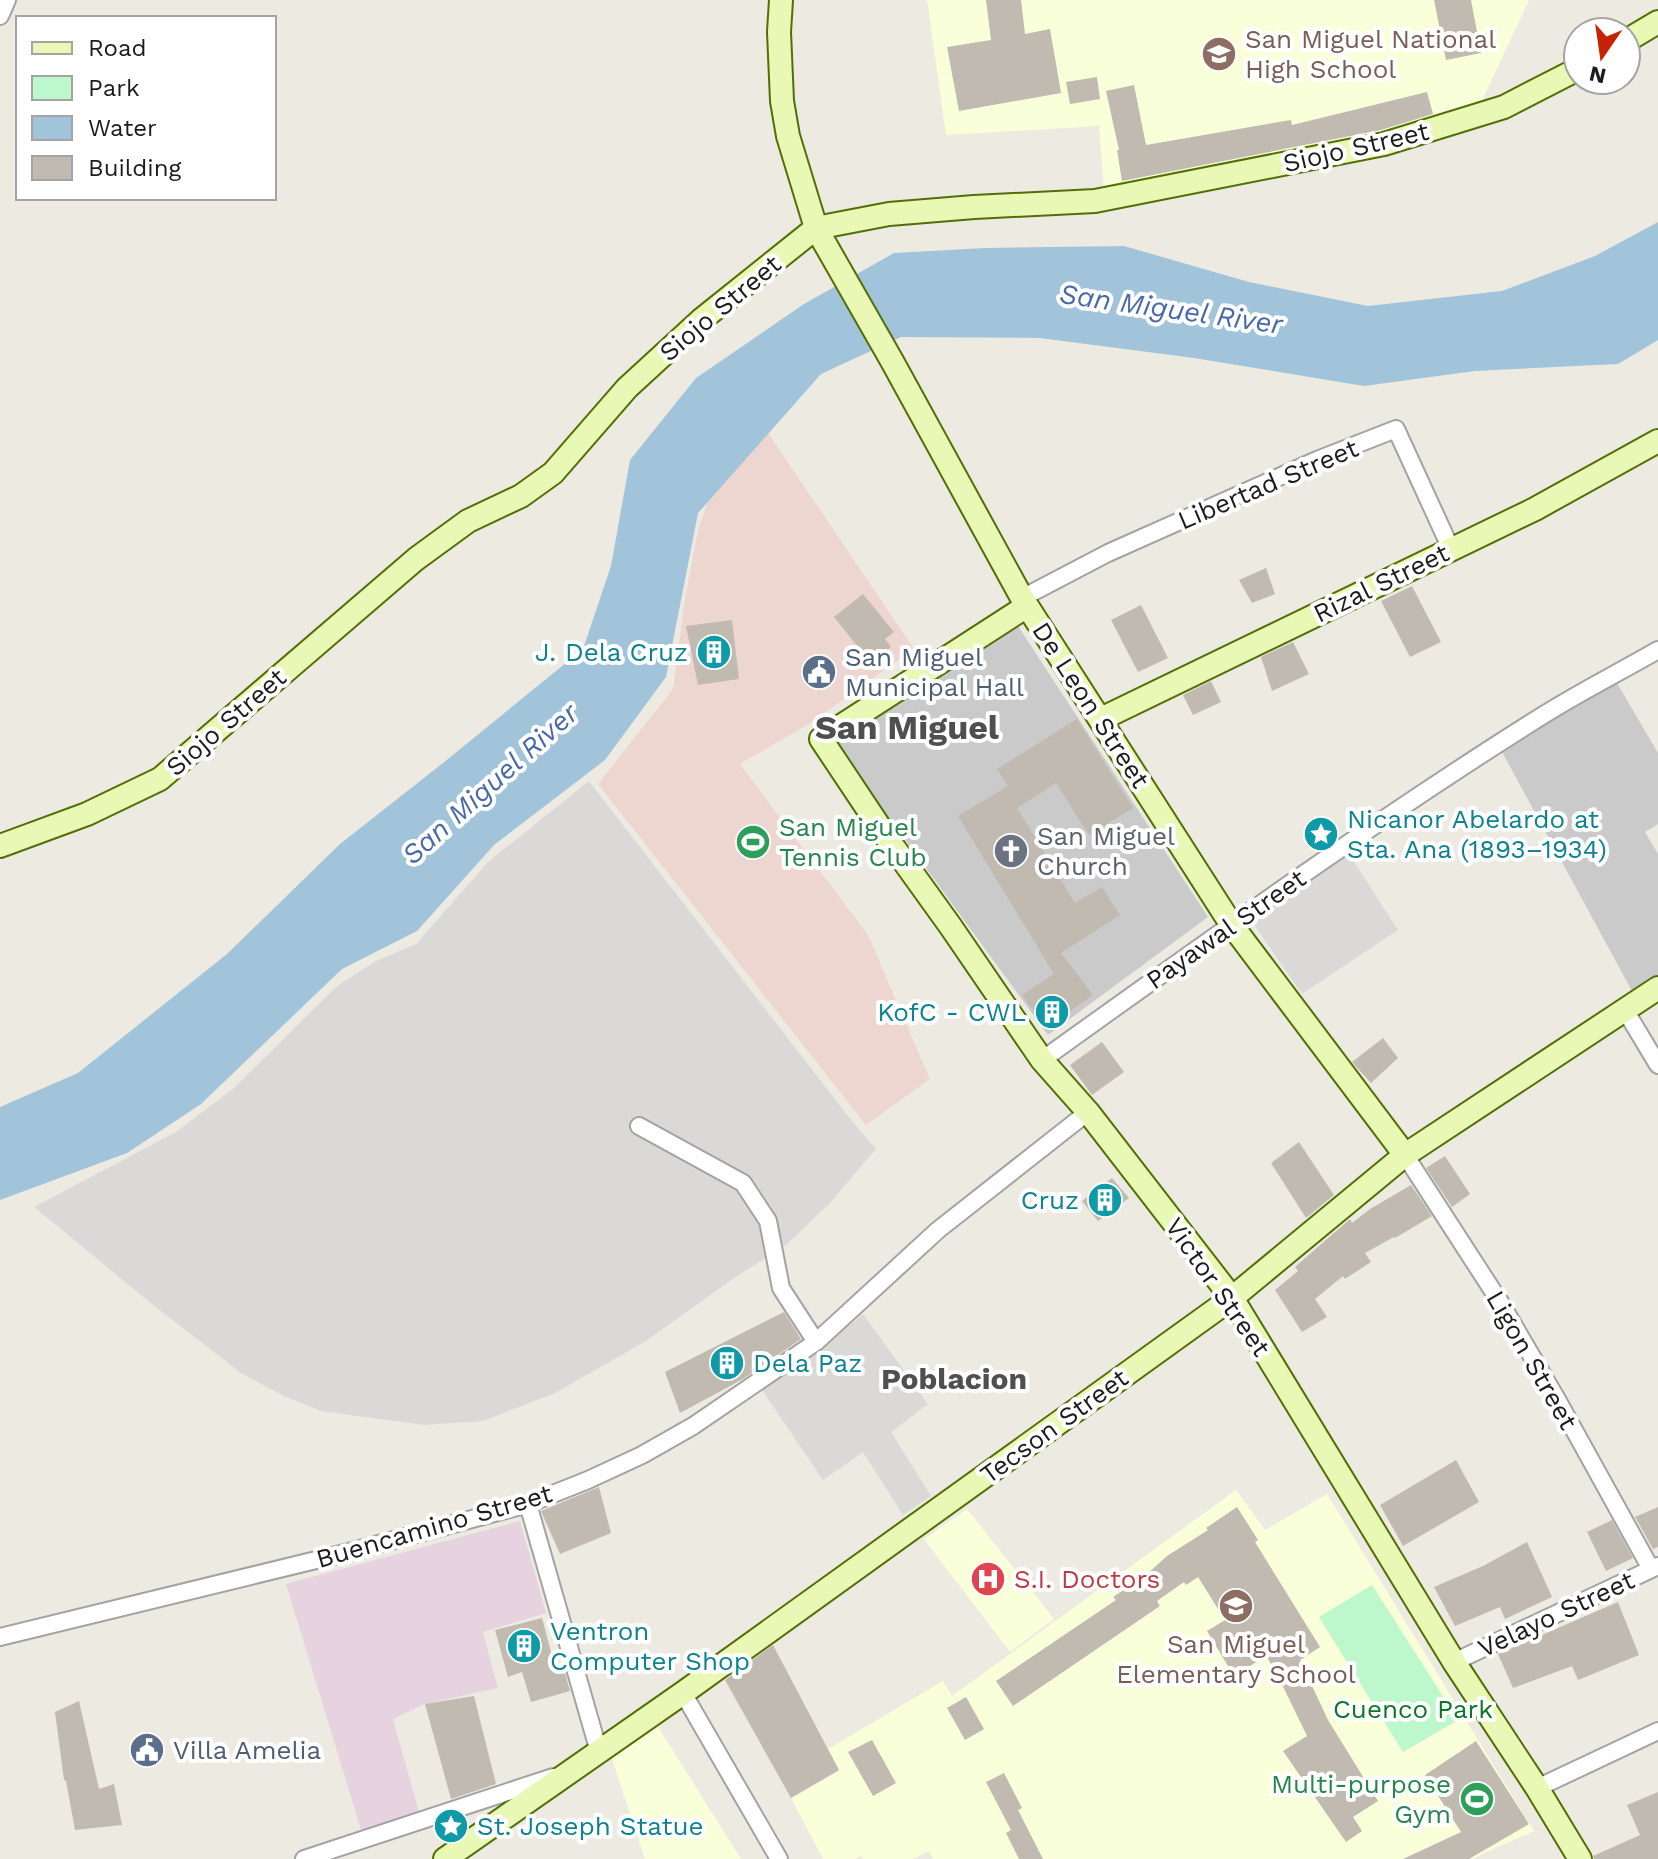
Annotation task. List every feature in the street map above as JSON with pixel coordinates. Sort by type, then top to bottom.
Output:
[{"type":"street","points":[[0,16],[7,0]]},
{"type":"street","name":"De Leon Street","points":[[781,0],[779,54],[782,101],[788,136],[818,233],[1025,602],[1231,924],[1405,1155]]},
{"type":"street","name":"Siojo Street","points":[[0,846],[87,814],[160,779],[416,559],[468,521],[521,496],[553,473],[627,388],[701,320],[818,233],[889,214],[1095,201],[1384,144],[1504,107],[1562,77]]},
{"type":"street","name":"Libertad Street","points":[[821,739],[1025,602],[1108,553],[1317,460],[1396,429],[1451,549]]},
{"type":"street","name":"Rizal Street","points":[[1101,719],[1535,509],[1658,441]]},
{"type":"street","name":"Payawal Street","points":[[1042,1060],[1375,824],[1527,725],[1658,650]]},
{"type":"street","name":"Victor Street","points":[[821,739],[1042,1060],[1088,1112],[1232,1298],[1454,1662],[1580,1859]]},
{"type":"street","name":"Tecson Street","points":[[445,1859],[683,1693],[1232,1298],[1405,1155],[1658,988]]},
{"type":"street","points":[[1625,1010],[1658,1065]]},
{"type":"street","name":"Buencamino Street","points":[[0,1637],[349,1552],[528,1504],[642,1455],[742,1394],[816,1342],[938,1230],[1088,1112]]},
{"type":"street","points":[[639,1126],[743,1183],[768,1221],[781,1288],[816,1342]]},
{"type":"street","name":"Ligon Street","points":[[1405,1155],[1507,1314],[1654,1568]]},
{"type":"street","points":[[528,1504],[599,1752]]},
{"type":"street","name":"Velayo Street","points":[[1454,1662],[1654,1568]]},
{"type":"street","points":[[683,1693],[779,1859]]},
{"type":"street","points":[[1537,1788],[1658,1731]]},
{"type":"street","points":[[304,1859],[569,1772]]},
{"type":"shaded area","name":"San Miguel National High School","points":[[927,0],[1529,0],[1478,109],[1398,137],[1104,191],[1099,126],[946,135]]},
{"type":"shaded area","points":[[762,424],[914,649],[812,722],[740,764],[868,935],[930,1079],[866,1125],[598,784],[673,689],[698,530],[714,483]]},
{"type":"shaded area","points":[[1018,626],[1208,917],[1048,1035],[836,745]]},
{"type":"shaded area","points":[[1617,683],[1658,753],[1658,824],[1645,832],[1658,854],[1658,987],[1638,1002],[1501,750]]},
{"type":"shaded area","points":[[589,781],[876,1149],[829,1204],[786,1245],[646,1341],[555,1393],[483,1421],[424,1425],[321,1411],[241,1373],[34,1207],[176,1132],[233,1089],[337,986],[376,961],[416,944],[488,862]]},
{"type":"shaded area","points":[[1349,854],[1398,930],[1302,994],[1252,922]]},
{"type":"shaded area","points":[[863,1314],[928,1404],[891,1432],[931,1496],[903,1515],[863,1452],[823,1480],[762,1390],[800,1365]]},
{"type":"shaded area","name":"San Miguel Elementary School","points":[[1236,1490],[1265,1530],[1327,1494],[1534,1831],[1471,1859],[933,1859],[929,1851],[913,1859],[863,1859],[861,1855],[855,1859],[823,1859],[791,1798],[839,1771],[828,1749],[943,1681],[952,1696]]},
{"type":"shaded area","name":"S.I. Doctors","points":[[967,1509],[1054,1619],[1010,1652],[924,1539]]},
{"type":"shaded area","points":[[520,1521],[546,1613],[483,1632],[498,1688],[425,1704],[393,1719],[420,1816],[362,1833],[286,1584]]},
{"type":"shaded area","points":[[655,1722],[741,1859],[645,1859],[611,1756]]},
{"type":"green space","name":"Cuenco Park","points":[[1372,1585],[1458,1720],[1403,1752],[1319,1617]]},
{"type":"water","name":"San Miguel River","points":[[1658,222],[1658,340],[1618,364],[1475,371],[1364,386],[1194,358],[1040,338],[901,337],[821,374],[698,513],[666,677],[605,760],[494,845],[417,931],[342,969],[201,1104],[127,1153],[0,1200],[0,1107],[78,1073],[227,954],[340,844],[583,649],[611,566],[630,460],[696,378],[804,304],[894,253],[1124,246],[1249,282],[1368,306],[1502,291],[1595,256]]},
{"type":"building","points":[[986,0],[1021,0],[1025,34],[1050,29],[1061,93],[959,111],[947,47],[991,40]]},
{"type":"building","points":[[1434,0],[1471,0],[1481,53],[1446,60]]},
{"type":"building","points":[[1097,77],[1100,99],[1070,104],[1066,82]]},
{"type":"building","points":[[1134,85],[1146,145],[1291,120],[1292,125],[1427,92],[1433,114],[1381,130],[1122,181],[1119,150],[1106,91]]},
{"type":"building","points":[[1266,568],[1275,594],[1252,603],[1239,580]]},
{"type":"building","points":[[1412,586],[1441,642],[1410,657],[1381,601]]},
{"type":"building","points":[[863,594],[894,632],[885,639],[891,647],[871,663],[834,617]]},
{"type":"building","points":[[1141,605],[1168,658],[1138,672],[1111,620]]},
{"type":"building","name":"J. Dela Cruz","points":[[732,620],[739,679],[698,685],[686,626]]},
{"type":"building","points":[[1293,642],[1309,674],[1272,691],[1261,657]]},
{"type":"building","points":[[1211,681],[1221,702],[1193,715],[1183,695]]},
{"type":"building","points":[[1077,719],[1133,808],[1089,835],[1056,783],[1017,808],[1075,903],[1102,887],[1120,915],[1061,953],[1093,995],[1046,1028],[1022,995],[1054,974],[958,816],[1008,786],[997,769]]},
{"type":"building","points":[[1383,1038],[1398,1058],[1371,1083],[1352,1062]]},
{"type":"building","points":[[1102,1042],[1124,1072],[1092,1095],[1070,1065]]},
{"type":"building","points":[[1299,1142],[1334,1195],[1306,1218],[1271,1163]]},
{"type":"building","points":[[1445,1156],[1470,1194],[1452,1207],[1426,1168]]},
{"type":"building","name":"Cruz","points":[[1112,1178],[1129,1198],[1098,1221],[1082,1201]]},
{"type":"building","points":[[1411,1185],[1432,1216],[1365,1253],[1371,1262],[1345,1279],[1343,1276],[1315,1299],[1327,1317],[1302,1332],[1275,1290],[1298,1271],[1295,1267],[1350,1219],[1352,1223]]},
{"type":"building","name":"Dela Paz","points":[[784,1312],[801,1339],[743,1379],[680,1413],[665,1372]]},
{"type":"building","points":[[1456,1460],[1479,1502],[1403,1546],[1380,1505]]},
{"type":"building","points":[[599,1487],[611,1533],[560,1554],[541,1511]]},
{"type":"building","points":[[1237,1507],[1320,1647],[1300,1660],[1328,1720],[1378,1801],[1353,1817],[1362,1831],[1346,1842],[1283,1751],[1307,1736],[1276,1672],[1266,1656],[1234,1676],[1207,1631],[1225,1620],[1198,1577],[1186,1585],[1184,1582],[1157,1601],[1160,1606],[1013,1706],[996,1681],[1116,1600],[1113,1597]]},
{"type":"building","points":[[1658,1507],[1658,1547],[1653,1549],[1635,1517]]},
{"type":"building","points":[[1612,1520],[1633,1558],[1606,1571],[1587,1532]]},
{"type":"building","points":[[1527,1542],[1552,1597],[1505,1619],[1500,1607],[1455,1626],[1434,1587],[1483,1566]]},
{"type":"building","points":[[1618,1602],[1639,1655],[1578,1680],[1572,1666],[1513,1688],[1498,1654]]},
{"type":"building","name":"Ventron Computer Shop","points":[[542,1618],[556,1671],[564,1669],[570,1691],[531,1702],[522,1672],[508,1677],[495,1630]]},
{"type":"building","points":[[773,1645],[839,1770],[791,1798],[725,1680]]},
{"type":"building","points":[[474,1696],[496,1784],[451,1799],[425,1704]]},
{"type":"building","points":[[966,1697],[984,1729],[965,1740],[947,1708]]},
{"type":"building","points":[[79,1701],[99,1789],[114,1784],[122,1825],[75,1830],[64,1780],[55,1712]]},
{"type":"building","points":[[872,1740],[896,1783],[873,1796],[848,1752]]},
{"type":"building","name":"Multi-purpose Gym","points":[[1476,1741],[1529,1824],[1469,1859],[1403,1859],[1461,1832],[1425,1775]]},
{"type":"building","points":[[1004,1773],[1022,1808],[1018,1810],[1043,1859],[1019,1859],[1006,1833],[1011,1830],[986,1782]]},
{"type":"building","points":[[1658,1792],[1658,1859],[1594,1859],[1593,1856],[1640,1835],[1627,1805]]},
{"type":"place","name":"San Miguel National High School","points":[[1219,54]]},
{"type":"place","name":"J. Dela Cruz","points":[[714,652]]},
{"type":"place","name":"San Miguel Municipal Hall","points":[[819,672]]},
{"type":"place","name":"Nicanor Abelardo at Sta. Ana (1893–1934)","points":[[1321,834]]},
{"type":"place","name":"San Miguel Tennis Club","points":[[753,842]]},
{"type":"place","name":"San Miguel Church","points":[[1011,851]]},
{"type":"place","name":"KofC - CWL","points":[[1052,1012]]},
{"type":"place","name":"Cruz","points":[[1105,1200]]},
{"type":"place","name":"Dela Paz","points":[[727,1363]]},
{"type":"place","name":"S.I. Doctors","points":[[988,1579]]},
{"type":"place","name":"San Miguel Elementary School","points":[[1236,1606]]},
{"type":"place","name":"Ventron Computer Shop","points":[[524,1646]]},
{"type":"place","name":"Villa Amelia","points":[[147,1750]]},
{"type":"place","name":"Multi-purpose Gym","points":[[1477,1799]]},
{"type":"place","name":"St. Joseph Statue","points":[[451,1826]]},
{"type":"district","name":"San Miguel","points":[[907,727]]},
{"type":"district","name":"Poblacion","points":[[954,1378]]}]
